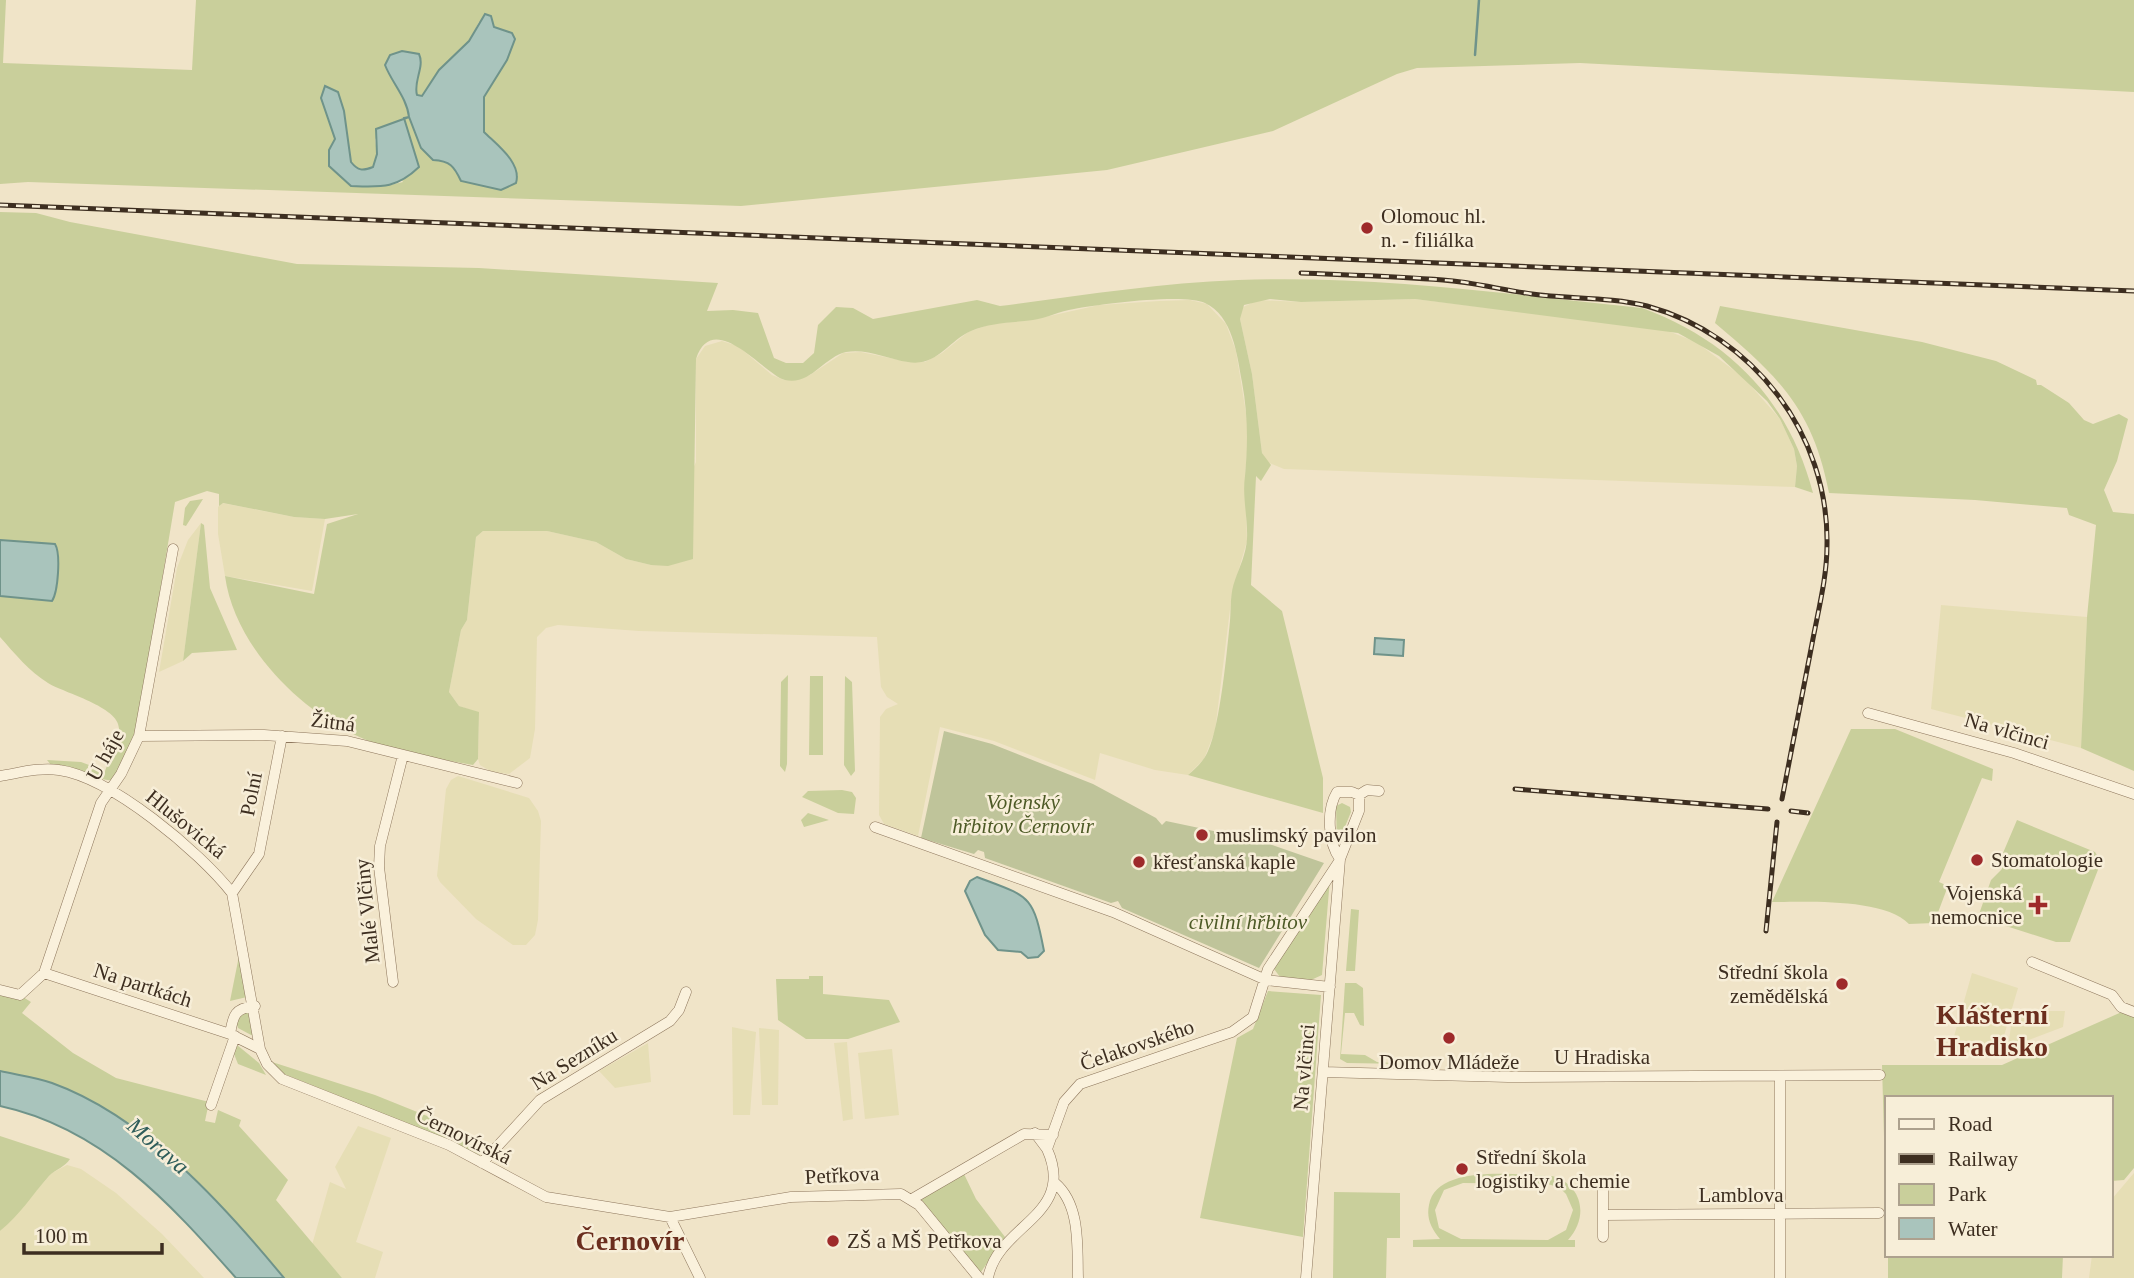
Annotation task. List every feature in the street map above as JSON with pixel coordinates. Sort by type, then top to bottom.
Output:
[{"type":"street","name":"U háje","points":[[44,973],[101,803],[121,774],[139,736],[173,549]]},
{"type":"street","name":"Na vlčinci","points":[[1868,713],[2014,753],[2134,794]]},
{"type":"street","name":"Žitná","points":[[139,736],[282,736],[347,741],[517,783]]},
{"type":"street","name":"Polní","points":[[232,893],[258,854],[282,736]]},
{"type":"street","name":"Malé Vlčiny","points":[[393,982],[379,856],[403,755]]},
{"type":"street","name":"Hlušovická","points":[[0,776],[57,769],[84,776],[110,789],[205,862],[232,893],[255,1006],[260,1049]]},
{"type":"street","points":[[1359,795],[1367,790],[1379,791]]},
{"type":"street","name":"Na vlčinci","points":[[1306,1278],[1340,859],[1359,811],[1359,795],[1352,792],[1337,792],[1332,800],[1334,850],[1340,859]]},
{"type":"street","points":[[874,827],[1113,912],[1266,980],[1330,986]]},
{"type":"street","name":"Čelakovského","points":[[1048,1149],[1064,1102],[1080,1084],[1243,1026],[1253,1017],[1268,969],[1340,859]]},
{"type":"street","points":[[2032,962],[2112,995],[2121,1007],[2134,1012]]},
{"type":"street","points":[[0,990],[9,995],[20,995],[44,973]]},
{"type":"street","name":"Na partkách","points":[[44,973],[233,1035],[260,1049]]},
{"type":"street","name":"Na Sezníku","points":[[482,1163],[540,1100],[670,1021],[679,1010],[686,992]]},
{"type":"street","points":[[211,1105],[233,1035],[233,1014],[241,1008],[255,1006]]},
{"type":"street","name":"Černovírská","points":[[260,1049],[267,1064],[282,1079],[449,1145],[546,1197],[670,1217]]},
{"type":"street","name":"U Hradiska","points":[[1323,1072],[1508,1077],[1880,1075]]},
{"type":"street","points":[[1780,1077],[1780,1278]]},
{"type":"street","points":[[988,1278],[998,1256],[1045,1205],[1055,1183],[1054,1164],[1048,1149],[1035,1133]]},
{"type":"street","points":[[979,1278],[912,1199],[1021,1136],[1035,1133],[1053,1135]]},
{"type":"street","points":[[1055,1183],[1063,1191],[1074,1220],[1078,1278]]},
{"type":"street","points":[[1602,1186],[1603,1237]]},
{"type":"street","name":"Petřkova","points":[[670,1217],[792,1197],[890,1192],[912,1199]]},
{"type":"street","name":"Lamblova","points":[[1603,1215],[1879,1213]]},
{"type":"street","points":[[670,1217],[700,1278]]},
{"type":"shaded area","points":[[1415,299],[1663,329],[1696,342],[1743,377],[1780,419],[1794,449],[1797,466],[1795,487],[1284,469],[1267,462],[1262,453],[1252,374],[1240,319],[1241,308],[1258,300],[1301,302]]},
{"type":"shaded area","points":[[1190,300],[1207,304],[1226,324],[1236,351],[1249,432],[1245,476],[1247,541],[1232,593],[1215,731],[1204,759],[1188,775],[1155,770],[1100,753],[1095,780],[994,741],[940,727],[918,836],[884,824],[879,815],[880,717],[886,709],[898,704],[887,697],[881,687],[877,637],[639,631],[558,625],[546,628],[537,637],[535,729],[530,758],[509,774],[492,772],[480,765],[479,713],[459,706],[449,692],[461,630],[467,620],[476,537],[483,531],[547,531],[596,542],[626,559],[651,565],[696,462],[696,359],[705,346],[722,341],[738,346],[772,375],[784,380],[810,375],[843,353],[861,352],[909,362],[925,362],[942,353],[968,332],[991,324],[1036,319],[1099,305]]},
{"type":"shaded area","points":[[222,503],[294,517],[325,519],[312,591],[225,576],[218,534],[218,507]]},
{"type":"shaded area","points":[[201,523],[183,661],[159,672],[177,568],[188,540]]},
{"type":"shaded area","points":[[1941,605],[2087,617],[2081,748],[1931,709]]},
{"type":"shaded area","points":[[458,776],[529,798],[538,811],[541,821],[538,920],[535,935],[526,945],[513,945],[476,919],[437,876],[446,789],[451,780]]},
{"type":"shaded area","points":[[1972,973],[2018,988],[1999,1053],[1956,1052],[1953,1040]]},
{"type":"shaded area","points":[[2013,1011],[2065,1011],[2063,1027],[2008,1048]]},
{"type":"shaded area","points":[[732,1027],[756,1032],[750,1115],[733,1115]]},
{"type":"shaded area","points":[[759,1028],[779,1030],[778,1105],[762,1105]]},
{"type":"shaded area","points":[[847,1042],[853,1119],[843,1121],[834,1043]]},
{"type":"shaded area","points":[[648,1043],[651,1082],[615,1088],[599,1071]]},
{"type":"shaded area","points":[[892,1049],[899,1115],[865,1119],[858,1053]]},
{"type":"shaded area","points":[[358,1126],[391,1138],[356,1242],[383,1252],[375,1278],[342,1278],[312,1245],[330,1182],[346,1189],[335,1167]]},
{"type":"shaded area","points":[[67,1165],[81,1169],[116,1193],[162,1234],[204,1278],[0,1278],[0,1231],[52,1173]]},
{"type":"shaded area","points":[[2134,1173],[2134,1278],[2089,1278],[2092,1257],[2113,1257],[2113,1198]]},
{"type":"green space","points":[[0,0],[6,0],[3,63],[192,70],[196,0],[2134,0],[2134,92],[1580,63],[1417,68],[1397,74],[1273,131],[1107,170],[741,206],[28,182],[0,184]],"holes":[[[479,22],[512,33],[484,97],[484,132],[509,158],[518,176],[455,167],[446,161],[433,160],[423,147],[405,100],[385,65],[390,55],[417,76],[417,96],[422,96],[469,41]],[[338,92],[344,111],[351,162],[361,169],[373,167],[377,154],[375,138],[403,182],[351,186],[329,166],[329,150],[335,139]]]},
{"type":"green space","points":[[0,212],[36,213],[70,222],[297,264],[479,268],[718,283],[707,311],[758,313],[774,358],[786,363],[803,363],[814,353],[818,325],[836,307],[853,308],[873,319],[977,300],[1000,306],[1119,290],[1238,280],[1390,283],[1642,308],[1674,321],[1702,337],[1752,378],[1772,402],[1789,430],[1813,493],[1795,487],[1797,466],[1794,449],[1780,419],[1767,401],[1719,356],[1678,333],[1415,299],[1301,302],[1270,299],[1244,305],[1240,319],[1252,374],[1262,453],[1271,465],[1261,481],[1256,476],[1251,585],[1282,611],[1323,778],[1323,813],[1188,775],[1206,755],[1216,724],[1225,669],[1232,590],[1247,539],[1244,492],[1247,429],[1244,394],[1232,337],[1222,317],[1214,309],[1195,300],[1180,299],[1141,300],[1086,307],[1038,319],[979,328],[963,335],[935,357],[918,363],[861,351],[846,352],[802,379],[794,381],[776,376],[726,341],[714,340],[704,345],[696,359],[693,559],[668,566],[651,565],[626,559],[596,542],[547,531],[483,531],[476,537],[467,620],[461,630],[449,692],[459,706],[479,712],[478,759],[473,765],[412,754],[381,745],[331,722],[289,689],[271,670],[241,625],[225,576],[314,594],[327,524],[358,514],[325,519],[294,517],[223,503],[219,506],[219,494],[207,491],[175,502],[136,735],[112,780],[107,780],[51,765],[47,760],[81,762],[105,771],[117,739],[117,721],[101,707],[41,678],[22,662],[0,637],[0,596],[52,601],[57,589],[58,574],[55,544],[0,540]]},
{"type":"green space","points":[[1720,306],[1922,342],[1996,361],[2036,380],[2037,385],[2069,403],[2084,420],[2093,424],[2119,414],[2128,419],[2117,461],[2104,490],[2113,512],[2134,514],[2134,771],[2081,748],[2087,617],[2096,525],[2069,515],[2067,508],[1975,500],[1829,493],[1822,464],[1803,416],[1775,378],[1715,323]]},
{"type":"green space","points":[[203,499],[186,526],[183,525],[185,508],[190,501]]},
{"type":"green space","points":[[201,523],[204,525],[210,588],[237,650],[192,653],[183,661]]},
{"type":"green space","points":[[788,675],[785,772],[780,766],[781,682]]},
{"type":"green space","points":[[810,676],[823,676],[823,755],[809,755]]},
{"type":"green space","points":[[845,676],[852,682],[855,771],[851,776],[844,765]]},
{"type":"green space","points":[[1851,729],[1895,729],[1993,769],[1992,781],[1982,778],[1939,882],[1948,886],[1934,923],[1909,924],[1882,910],[1844,903],[1772,902]]},
{"type":"green space","name":"Vojenský hřbitov Černovír","points":[[944,731],[992,744],[1093,784],[1156,818],[1162,825],[1166,821],[1261,841],[1324,863],[1259,968],[1122,908],[1118,901],[1111,903],[985,858],[984,852],[978,850],[974,854],[921,838]]},
{"type":"green space","points":[[808,791],[852,792],[856,798],[854,814],[838,813],[802,797]]},
{"type":"green space","points":[[1342,803],[1350,807],[1351,812],[1337,846],[1336,806]]},
{"type":"green space","points":[[808,813],[829,820],[804,827],[801,820]]},
{"type":"green space","points":[[2017,820],[2095,852],[2101,862],[2070,942],[2056,942],[1978,917],[1991,880],[2002,869],[2003,853]]},
{"type":"green space","points":[[1330,878],[1322,975],[1311,980],[1280,977],[1274,969]]},
{"type":"green space","points":[[1351,909],[1359,910],[1355,971],[1346,971]]},
{"type":"green space","points":[[240,951],[247,997],[230,1001]]},
{"type":"green space","points":[[809,976],[823,976],[823,994],[889,1000],[900,1022],[848,1039],[806,1039],[778,1020],[776,979],[809,979]]},
{"type":"green space","points":[[1345,983],[1356,983],[1363,988],[1364,1026],[1360,1025],[1354,1013],[1345,1013],[1341,1054],[1365,1055],[1377,1062],[1406,1064],[1347,1063],[1340,1059]]},
{"type":"green space","points":[[1268,991],[1321,995],[1303,1237],[1200,1218],[1237,1038],[1253,1029]]},
{"type":"green space","points":[[0,994],[14,999],[23,997],[31,1002],[22,1013],[73,1053],[116,1078],[209,1102],[205,1121],[215,1123],[218,1110],[241,1120],[239,1126],[288,1180],[276,1200],[342,1278],[284,1278],[208,1193],[150,1140],[119,1117],[52,1083],[0,1071]]},
{"type":"green space","points":[[241,1011],[249,1012],[253,1036],[238,1028],[236,1022]]},
{"type":"green space","points":[[2124,1011],[2134,1016],[2134,1168],[2124,1180],[2113,1181],[2113,1096],[1885,1096],[1885,1172],[1882,1065],[2002,1065]]},
{"type":"green space","points":[[237,1045],[259,1063],[266,1075],[238,1064],[234,1054]]},
{"type":"green space","points":[[272,1062],[375,1095],[452,1126],[445,1139],[284,1074]]},
{"type":"green space","points":[[0,1136],[70,1159],[49,1176],[20,1212],[0,1231]]},
{"type":"green space","points":[[457,1137],[479,1148],[480,1155],[454,1143]]},
{"type":"green space","points":[[964,1174],[976,1199],[1005,1237],[981,1272],[977,1271],[921,1199]]},
{"type":"green space","points":[[1481,1174],[1552,1176],[1571,1187],[1580,1203],[1579,1222],[1568,1240],[1575,1240],[1575,1247],[1413,1247],[1413,1240],[1440,1239],[1430,1224],[1428,1210],[1435,1192],[1447,1183]],"holes":[[[1463,1183],[1548,1184],[1560,1188],[1566,1194],[1573,1210],[1566,1230],[1548,1240],[1461,1239],[1439,1228],[1435,1210],[1444,1190]]]},
{"type":"green space","points":[[1334,1192],[1400,1193],[1400,1238],[1387,1238],[1386,1278],[1333,1278]]},
{"type":"green space","points":[[1888,1257],[2063,1257],[2062,1278],[1888,1278]]},
{"type":"water","points":[[485,14],[491,16],[494,27],[512,33],[515,39],[507,60],[484,97],[484,132],[512,162],[517,176],[516,183],[501,190],[461,181],[451,165],[433,160],[421,148],[405,103],[385,65],[390,55],[402,51],[419,54],[421,64],[416,90],[417,95],[422,96],[439,70],[469,41]]},
{"type":"water","points":[[325,86],[338,92],[344,111],[351,162],[358,169],[373,167],[377,154],[376,129],[404,119],[419,167],[411,174],[388,185],[351,186],[329,166],[329,150],[335,139],[321,98]]},
{"type":"water","points":[[0,540],[55,544],[58,573],[52,601],[0,596]]},
{"type":"water","points":[[1375,638],[1404,640],[1403,656],[1374,654]]},
{"type":"water","points":[[977,877],[1019,894],[1026,900],[1036,918],[1044,951],[1038,957],[1028,958],[1021,952],[998,950],[985,935],[965,891],[970,881]]},
{"type":"water","points":[[0,1071],[46,1081],[86,1098],[119,1117],[150,1140],[208,1193],[284,1278],[236,1278],[159,1196],[102,1150],[37,1117],[0,1106]]},
{"type":"waterway","points":[[1475,55],[1479,0]]},
{"type":"railway","points":[[0,205],[2134,291]]},
{"type":"railway","points":[[1301,273],[1454,281],[1532,294],[1633,303],[1685,320],[1720,340],[1751,365],[1778,395],[1799,428],[1815,465],[1824,504],[1827,545],[1824,582],[1782,799]]},
{"type":"railway","points":[[1515,789],[1768,809]]},
{"type":"railway","points":[[1791,811],[1808,813]]},
{"type":"railway","points":[[1766,931],[1777,822]]},
{"type":"place","name":"Olomouc hl. n. - filiálka","points":[[1367,228]]},
{"type":"place","name":"muslimský pavilon","points":[[1202,835]]},
{"type":"place","name":"Stomatologie","points":[[1977,860]]},
{"type":"place","name":"křesťanská kaple","points":[[1139,862]]},
{"type":"place","name":"Vojenská nemocnice","points":[[2038,905]]},
{"type":"place","name":"Střední škola zemědělská","points":[[1842,984]]},
{"type":"place","name":"Domov Mládeže","points":[[1449,1038]]},
{"type":"place","name":"Střední škola logistiky a chemie","points":[[1462,1169]]},
{"type":"place","name":"ZŠ a MŠ Petřkova","points":[[833,1241]]},
{"type":"district","name":"Klášterní Hradisko","points":[[1992,1030]]},
{"type":"district","name":"Černovír","points":[[630,1240]]},
{"type":"park label","name":"civilní hřbitov","points":[[1248,922]]},
{"type":"water label","name":"Morava","points":[[158,1146]]}]
